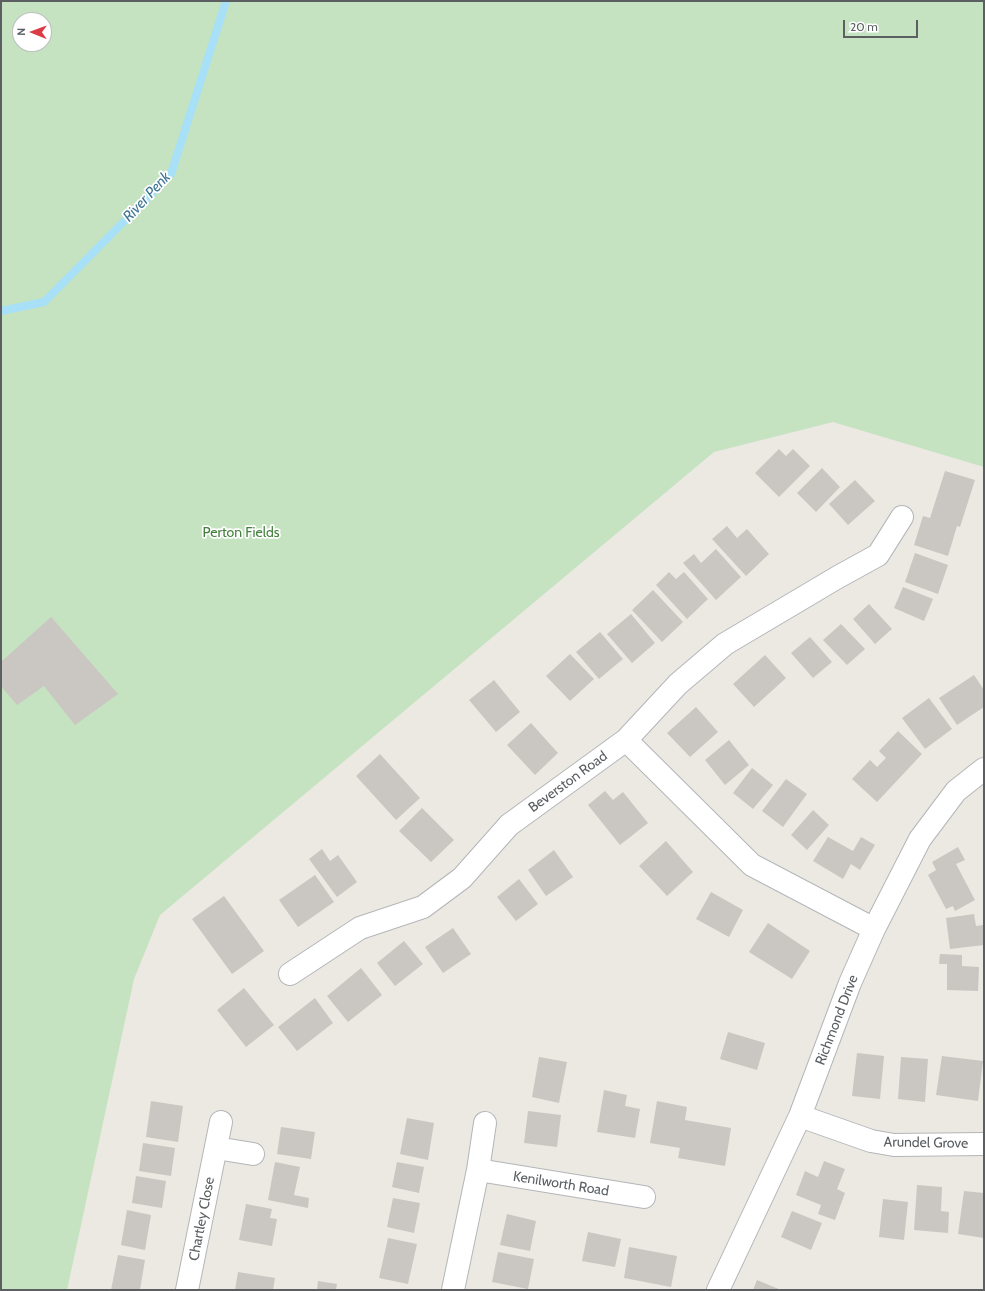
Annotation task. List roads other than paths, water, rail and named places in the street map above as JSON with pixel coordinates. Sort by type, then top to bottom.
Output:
[{"type":"street","name":"Beverston Road","points":[[290,974],[360,928],[423,907],[462,878],[510,825],[626,740],[678,684],[725,644],[878,555],[902,517]]},
{"type":"street","points":[[626,740],[752,865],[874,929]]},
{"type":"street","name":"Richmond Drive","points":[[718,1290],[800,1116],[850,983],[874,929],[920,839],[956,791],[984,769]]},
{"type":"street","name":"Arundel Grove","points":[[800,1116],[871,1141],[894,1145],[984,1144]]},
{"type":"street","name":"Chartley Close","points":[[187,1290],[221,1122]]},
{"type":"street","points":[[453,1290],[478,1170],[485,1123]]},
{"type":"street","points":[[216,1148],[253,1154]]},
{"type":"street","name":"Kenilworth Road","points":[[478,1170],[644,1197]]},
{"type":"waterway","name":"River Penk","points":[[1,311],[44,302],[171,174],[226,1]]},
{"type":"park label","name":"Perton Fields","points":[[241,533]]}]
